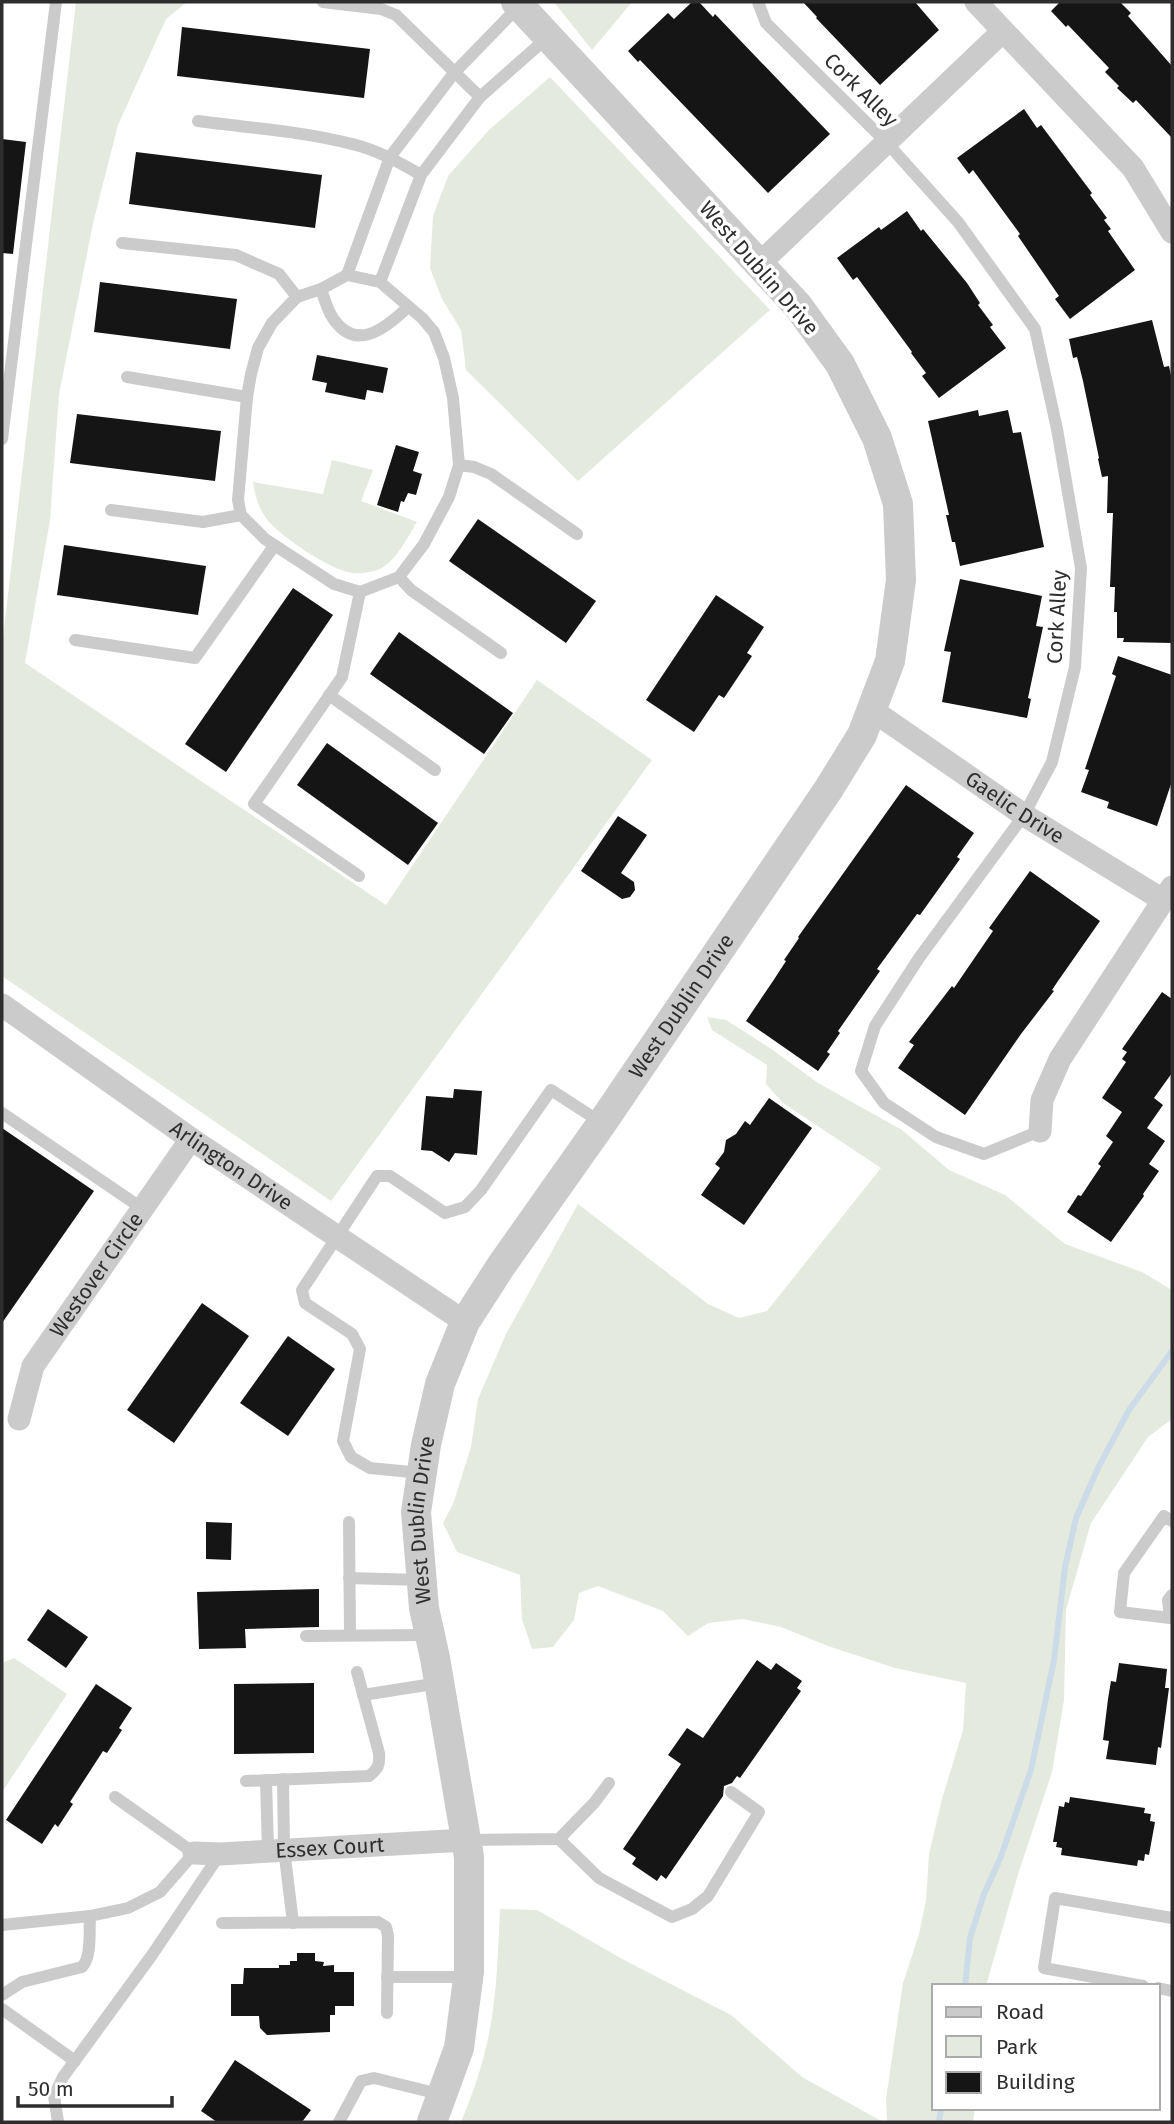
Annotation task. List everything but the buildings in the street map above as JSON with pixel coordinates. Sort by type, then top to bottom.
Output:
[{"type":"street","points":[[976,2],[1133,168],[1172,232]]},
{"type":"street","name":"West Dublin Drive","points":[[438,2109],[459,2048],[469,1977],[468,1857],[421,1580],[416,1513],[426,1445],[440,1384],[466,1322],[501,1266],[602,1123],[862,736],[890,661],[901,580],[898,504],[877,438],[840,364],[798,306],[518,4]]},
{"type":"street","points":[[760,264],[1002,32]]},
{"type":"street","name":"Gaelic Drive","points":[[872,710],[1024,815],[1167,893]]},
{"type":"street","points":[[1040,1131],[1042,1100],[1060,1059],[1167,893]]},
{"type":"street","name":"Arlington Drive","points":[[2,1005],[191,1139],[466,1322]]},
{"type":"street","name":"Westover Circle","points":[[19,1419],[33,1366],[191,1139]]},
{"type":"street","name":"Essex Court","points":[[194,1853],[219,1854],[466,1840]]},
{"type":"lane","points":[[2,439],[55,2]]},
{"type":"lane","points":[[323,2],[381,9],[396,15],[480,97]]},
{"type":"lane","name":"Cork Alley","points":[[758,2],[766,23],[887,143],[958,222],[1035,330],[1057,429],[1081,568],[1075,667],[1052,762],[1024,815],[919,958],[874,1026],[860,1071],[884,1103],[936,1137],[972,1150],[984,1154],[1040,1131]]},
{"type":"lane","points":[[346,275],[380,282],[422,318],[434,332],[444,358],[458,438],[459,465],[449,496],[424,544],[400,577],[360,592],[334,584],[274,546],[241,515],[238,499],[251,374],[258,348],[272,323],[297,297],[321,289],[346,275],[390,157],[454,73],[518,4]]},
{"type":"lane","points":[[380,282],[421,175],[480,97],[548,37]]},
{"type":"lane","points":[[198,121],[354,144],[390,157],[421,175]]},
{"type":"lane","points":[[122,243],[236,255],[279,274],[297,297]]},
{"type":"lane","points":[[321,289],[332,316],[353,335],[374,333],[408,307]]},
{"type":"lane","points":[[127,377],[247,397]]},
{"type":"lane","points":[[459,465],[474,467],[491,474],[577,534]]},
{"type":"lane","points":[[111,510],[203,522],[241,515]]},
{"type":"lane","points":[[75,640],[195,658],[274,546]]},
{"type":"lane","points":[[400,577],[411,590],[500,653]]},
{"type":"lane","points":[[359,876],[254,804],[342,677],[360,592]]},
{"type":"lane","points":[[329,695],[435,770]]},
{"type":"lane","points":[[422,1473],[370,1468],[351,1457],[343,1441],[359,1349],[352,1334],[304,1303],[302,1290],[377,1177],[390,1176],[445,1213],[465,1207],[481,1190],[551,1090],[602,1123]]},
{"type":"lane","points":[[2,1113],[143,1209]]},
{"type":"lane","points":[[1172,1521],[1164,1516],[1124,1573],[1120,1612],[1171,1619],[1168,1600],[1172,1595]]},
{"type":"lane","points":[[349,1522],[350,1635]]},
{"type":"lane","points":[[349,1578],[421,1580]]},
{"type":"lane","points":[[306,1636],[430,1635]]},
{"type":"lane","points":[[246,1781],[369,1776],[377,1770],[379,1753],[358,1672]]},
{"type":"lane","points":[[363,1695],[439,1683]]},
{"type":"lane","points":[[276,1850],[284,1779]]},
{"type":"lane","points":[[266,1780],[276,1850],[293,1923]]},
{"type":"lane","points":[[559,1839],[594,1803],[609,1783]]},
{"type":"lane","points":[[466,1840],[559,1839],[599,1878],[672,1917],[692,1909],[708,1896],[759,1812],[731,1792]]},
{"type":"lane","points":[[2,1925],[90,1916],[128,1908],[160,1892],[194,1853],[115,1797]]},
{"type":"lane","points":[[58,2122],[54,2096],[63,2077],[152,1955],[219,1854]]},
{"type":"lane","points":[[1132,1984],[1044,1968],[1055,1898],[1172,1917]]},
{"type":"lane","points":[[2,1995],[22,1982],[82,1967],[87,1962],[90,1916]]},
{"type":"lane","points":[[222,1923],[378,1922],[386,1927],[388,1936],[387,2013]]},
{"type":"lane","points":[[387,1977],[469,1977]]},
{"type":"lane","points":[[2,2009],[75,2061]]},
{"type":"lane","points":[[339,2122],[361,2081],[366,2078],[374,2078],[438,2109]]},
{"type":"green space","points":[[76,2],[187,2],[166,19],[118,125],[94,219],[59,394],[50,520],[25,663],[386,905],[537,680],[652,760],[331,1201],[2,976],[2,647]]},
{"type":"green space","points":[[554,2],[632,2],[592,50]]},
{"type":"green space","points":[[550,77],[770,310],[578,481],[466,370],[461,330],[442,299],[430,268],[433,216],[448,176],[489,130]]},
{"type":"green space","points":[[332,460],[373,470],[361,501],[417,522],[397,554],[380,569],[353,573],[332,566],[293,542],[272,525],[259,505],[253,482],[323,494]]},
{"type":"green space","points":[[707,1017],[726,1020],[818,1083],[902,1130],[949,1170],[1005,1195],[1065,1244],[1142,1272],[1172,1290],[1172,1419],[1148,1437],[1091,1523],[1066,1610],[1064,1700],[1052,1772],[1019,1871],[987,1984],[932,1984],[932,2110],[975,2110],[973,2122],[887,2122],[886,2099],[903,1983],[919,1934],[926,1900],[929,1854],[963,1730],[966,1683],[895,1668],[781,1627],[743,1619],[708,1623],[688,1636],[663,1611],[598,1586],[579,1593],[574,1620],[553,1647],[532,1649],[522,1619],[520,1575],[457,1552],[443,1523],[453,1504],[471,1447],[478,1399],[506,1334],[578,1204],[708,1304],[739,1318],[767,1311],[881,1168],[783,1103],[766,1084],[767,1065],[712,1030]]},
{"type":"green space","points":[[14,1658],[67,1694],[2,1792],[2,1663]]},
{"type":"green space","points":[[500,1909],[537,1910],[624,1960],[731,2015],[802,2077],[883,2122],[461,2122],[480,2071],[491,2023],[497,1974]]},
{"type":"waterway","points":[[965,1984],[970,1938],[1031,1770],[1054,1660],[1065,1567],[1076,1518],[1098,1468],[1129,1410],[1172,1351]]},
{"type":"waterway","points":[[939,2122],[941,2110]]}]
